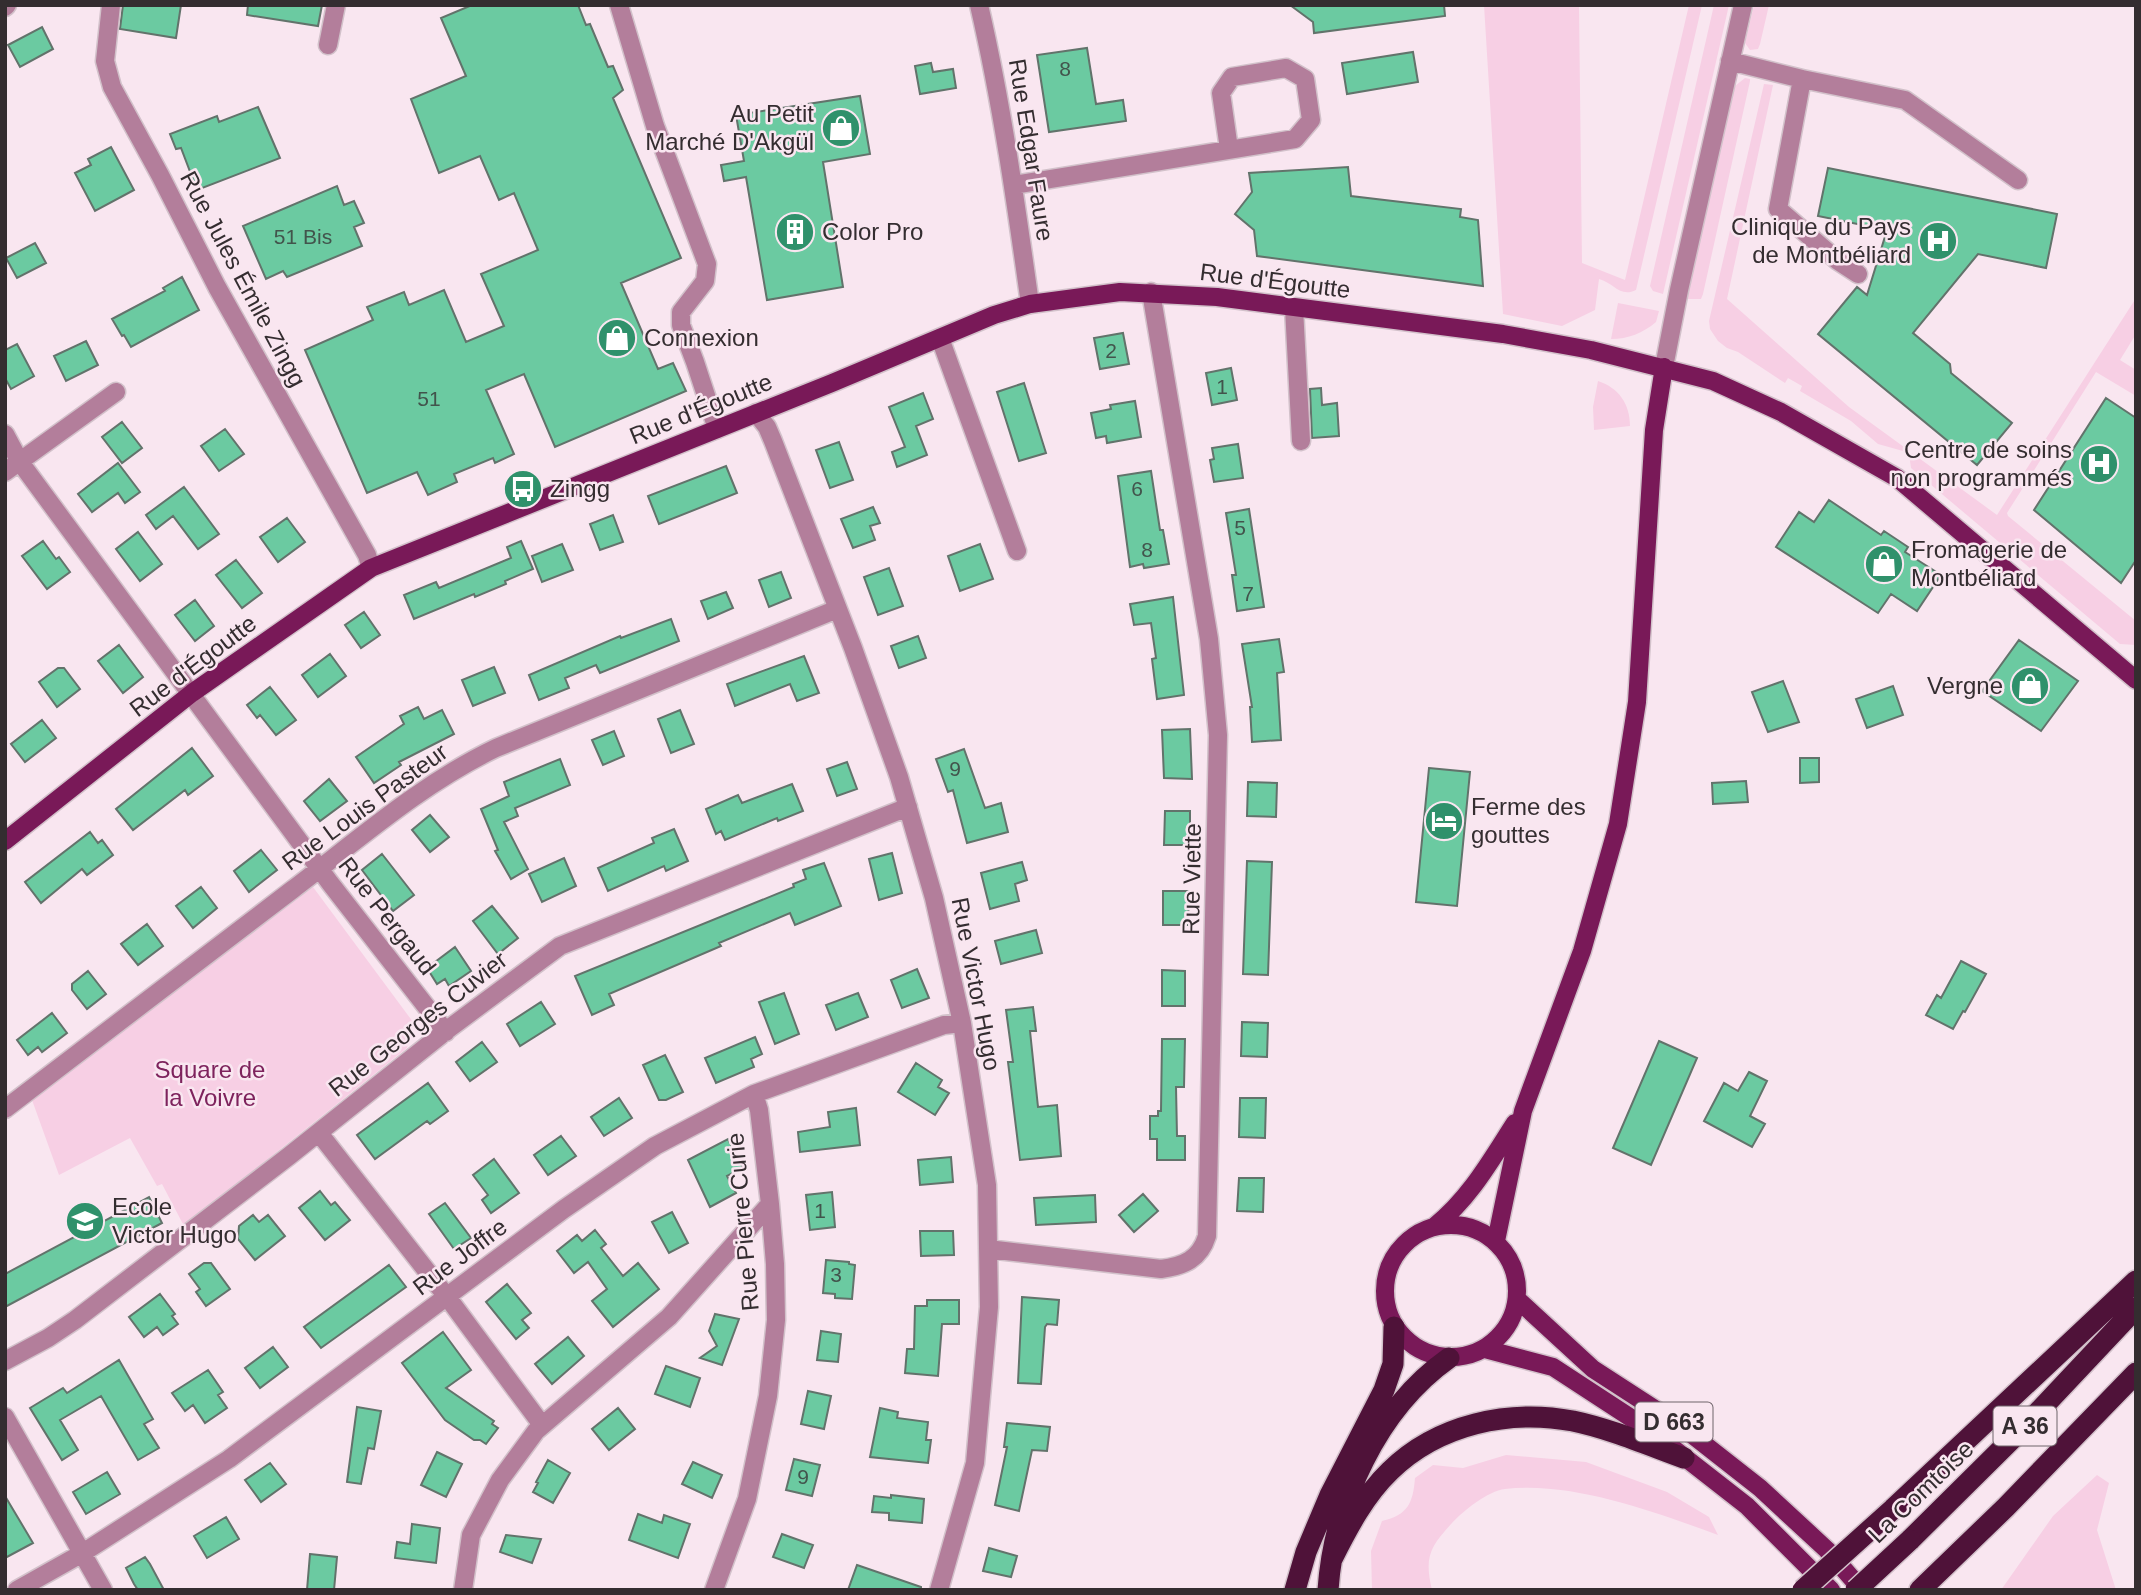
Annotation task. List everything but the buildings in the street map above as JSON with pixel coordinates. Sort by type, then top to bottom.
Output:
[{"type":"highway","points":[[1803,1590],[2136,1280]]},
{"type":"highway","name":"La Comtoise","points":[[1856,1590],[2023,1428],[2136,1308]]},
{"type":"highway","points":[[1295,1590],[1306,1552],[1330,1495],[1384,1390],[1393,1364],[1394,1327]]},
{"type":"highway","points":[[1328,1590],[1332,1559],[1348,1497],[1379,1435],[1414,1388],[1449,1357]]},
{"type":"highway","name":"A 36","points":[[1926,1584],[2006,1507],[2136,1373]]},
{"type":"highway","points":[[1332,1559],[1367,1498],[1391,1470],[1427,1444],[1474,1424],[1523,1416],[1559,1419],[1594,1427],[1684,1458]]},
{"type":"main road","name":"Rue d'Égoutte","points":[[5,841],[192,693],[371,568],[994,315],[1030,304],[1120,292],[1217,297],[1503,334],[1580,348],[1713,381],[1781,412],[1897,478],[2136,680]]},
{"type":"main road","points":[[1496,1241],[1523,1111],[1582,951],[1618,824],[1637,702],[1654,430],[1664,368]]},
{"type":"main road","points":[[1435,1226],[1457,1224],[1477,1230],[1496,1241],[1509,1258],[1516,1278],[1517,1299],[1512,1319],[1501,1336],[1485,1349],[1466,1356],[1449,1357],[1425,1353],[1408,1342],[1394,1327],[1386,1308],[1384,1287],[1389,1266],[1400,1248],[1416,1234],[1435,1226],[1455,1211],[1468,1196],[1523,1111]]},
{"type":"main road","name":"D 663","points":[[1517,1299],[1593,1369],[1681,1426],[1760,1488],[1827,1550],[1862,1590]]},
{"type":"main road","name":"D 663","points":[[1485,1349],[1553,1367],[1651,1431],[1747,1506],[1831,1590]]},
{"type":"street","name":"Rue Jules Émile Zingg","points":[[111,5],[105,61],[111,87],[160,175],[216,287],[367,555],[371,568]]},
{"type":"street","points":[[328,45],[336,5]]},
{"type":"street","points":[[619,5],[655,126],[707,264],[705,281],[681,312],[681,325],[717,429]]},
{"type":"street","name":"Rue Edgar Faure","points":[[979,5],[1014,185],[1030,304]]},
{"type":"street","points":[[1664,368],[1677,298],[1743,5]]},
{"type":"street","points":[[1730,61],[1905,100],[2018,180]]},
{"type":"street","points":[[1014,185],[1295,139],[1311,120],[1305,79],[1286,68],[1232,77],[1222,93],[1229,149]]},
{"type":"street","points":[[1802,79],[1777,209],[1838,261],[1858,274]]},
{"type":"street","name":"Rue Viette","points":[[988,1249],[1161,1269],[1178,1267],[1192,1260],[1203,1247],[1207,1236],[1218,735],[1209,639],[1151,292]]},
{"type":"street","points":[[1294,308],[1301,441]]},
{"type":"street","points":[[940,338],[1017,551]]},
{"type":"street","points":[[13,467],[116,392]]},
{"type":"street","name":"Rue Victor Hugo","points":[[756,413],[767,427],[773,441],[853,648],[908,807],[934,898],[962,1023],[987,1185],[989,1307],[975,1463],[939,1590]]},
{"type":"street","name":"Rue Pergaud","points":[[5,434],[13,467],[192,693],[318,868],[446,1032]]},
{"type":"street","name":"Rue Louis Pasteur","points":[[5,1109],[318,868],[463,764],[496,748],[838,611]]},
{"type":"street","name":"Rue Georges Cuvier","points":[[5,1361],[75,1320],[560,946],[908,807]]},
{"type":"street","name":"Rue Joffre","points":[[17,1590],[81,1554],[229,1459],[564,1209],[655,1146],[754,1094],[952,1022],[962,1023]]},
{"type":"street","name":"Rue Pierre Curie","points":[[714,1590],[747,1499],[768,1396],[776,1320],[770,1204],[759,1110],[754,1094]]},
{"type":"street","points":[[319,1133],[542,1424]]},
{"type":"street","points":[[463,1590],[471,1535],[500,1480],[542,1424],[668,1317],[770,1204]]},
{"type":"street","points":[[5,1417],[103,1590]]},
{"type":"green space","points":[[1484,5],[1579,5],[1582,263],[1625,280],[1689,5],[1702,5],[1636,290],[1621,291],[1599,279],[1595,310],[1562,326],[1503,314]]},
{"type":"green space","points":[[1714,5],[1729,5],[1663,294],[1653,291],[1650,286]]},
{"type":"green space","points":[[1754,5],[1769,5],[1758,49],[1750,50],[1745,43]]},
{"type":"green space","points":[[1745,78],[1750,81],[1703,294],[1701,299],[1687,299],[1735,86]]},
{"type":"green space","points":[[1764,84],[1773,85],[1727,299],[1849,407],[1904,447],[1903,451],[1878,444],[1851,421],[1800,391],[1802,386],[1788,378],[1785,383],[1738,352],[1727,348],[1710,329],[1709,321]]},
{"type":"green space","points":[[2136,298],[2136,334],[2120,360],[2136,370],[2136,396],[2096,372],[2007,513],[2136,621],[2136,645],[2120,644],[1911,468],[1910,461],[1912,453],[1997,515]]},
{"type":"green space","points":[[1618,303],[1659,311],[1656,322],[1635,335],[1611,339]]},
{"type":"green space","points":[[1598,381],[1612,388],[1622,398],[1628,411],[1630,426],[1594,430],[1593,407]]},
{"type":"green space","name":"Square de la Voivre","points":[[313,887],[413,1022],[407,1048],[184,1226],[162,1184],[157,1186],[130,1138],[59,1175],[32,1100]]},
{"type":"green space","points":[[1506,1455],[1586,1462],[1667,1492],[1709,1517],[1718,1535],[1613,1500],[1558,1490],[1505,1489],[1491,1493],[1469,1507],[1438,1539],[1429,1561],[1432,1590],[1372,1590],[1371,1551],[1382,1521],[1398,1515],[1408,1507],[1415,1478],[1433,1465],[1463,1468]]},
{"type":"green space","points":[[2097,1475],[2109,1483],[2097,1530],[2116,1590],[2001,1590],[2053,1516]]},
{"type":"place","name":"Au Petit Marché D'Akgül","points":[[841,128]]},
{"type":"place","name":"Color Pro","points":[[795,232]]},
{"type":"place","name":"Clinique du Pays de Montbéliard","points":[[1938,241]]},
{"type":"place","name":"Connexion","points":[[617,338]]},
{"type":"place","name":"Centre de soins non programmés","points":[[2099,464]]},
{"type":"place","name":"Zingg","points":[[523,489]]},
{"type":"place","name":"Fromagerie de Montbéliard","points":[[1884,564]]},
{"type":"place","name":"Vergne","points":[[2030,686]]},
{"type":"place","name":"Ferme des gouttes","points":[[1444,821]]},
{"type":"place","name":"Ecole Victor Hugo","points":[[85,1221]]}]
